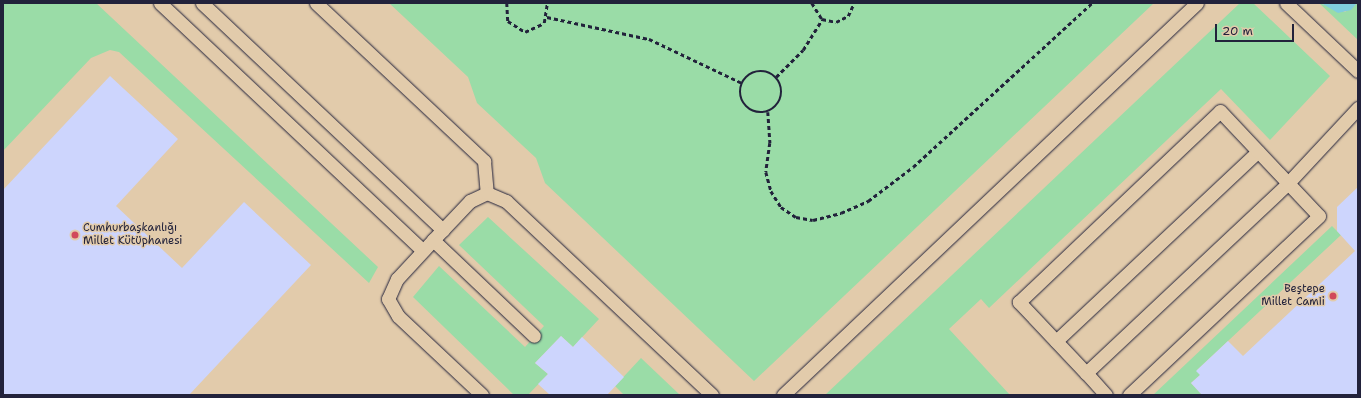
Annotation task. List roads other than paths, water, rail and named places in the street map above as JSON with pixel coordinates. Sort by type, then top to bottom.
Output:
[{"type":"lane","points":[[160,3],[423,251]]},
{"type":"lane","points":[[202,3],[443,230]]},
{"type":"lane","points":[[316,3],[484,161],[487,193]]},
{"type":"lane","points":[[783,395],[1197,3]]},
{"type":"lane","points":[[1286,3],[1358,71]]},
{"type":"lane","points":[[1086,373],[1288,183],[1358,108]]},
{"type":"lane","points":[[1106,395],[1019,302],[1220,111],[1319,216],[1129,395]]},
{"type":"lane","points":[[1056,342],[1258,151]]},
{"type":"lane","points":[[482,395],[398,316],[388,299],[397,279],[433,240],[470,201],[487,193],[506,201],[712,395]]},
{"type":"lane","points":[[433,240],[534,336]]},
{"type":"water","points":[[1321,3],[1357,3],[1351,10],[1338,13]]},
{"type":"place","name":"Cumhurbaşkanlığı Millet Kütüphanesi","points":[[75,235]]},
{"type":"place","name":"Beştepe Millet Camii","points":[[1333,296]]}]
